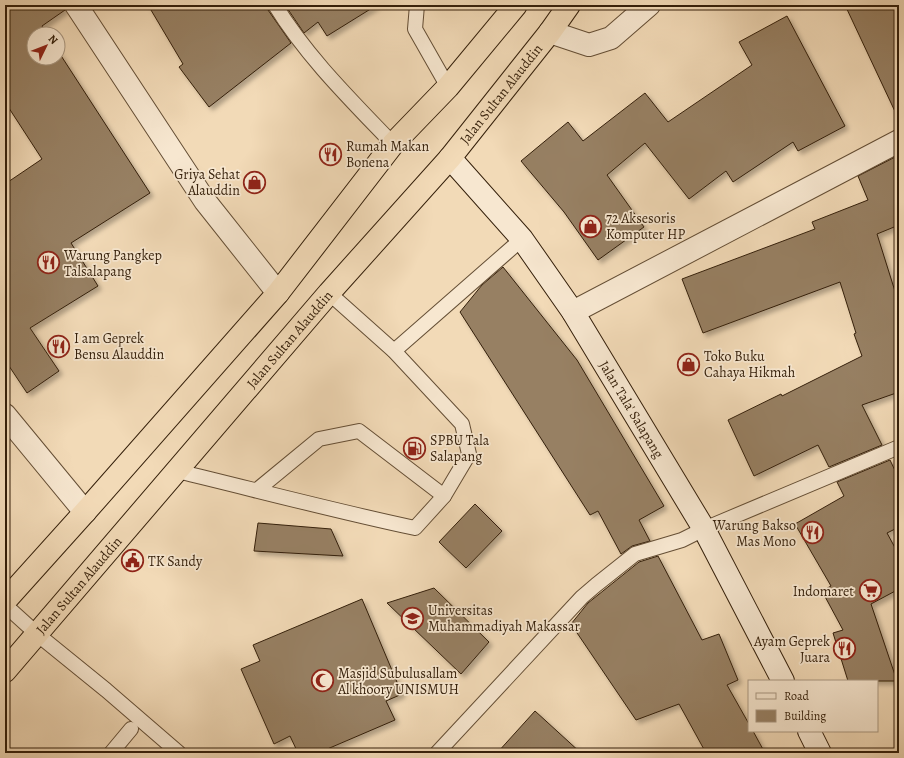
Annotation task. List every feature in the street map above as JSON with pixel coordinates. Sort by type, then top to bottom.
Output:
[{"type":"highway","points":[[5,601],[278,293],[393,144],[448,87],[516,5]]},
{"type":"highway","name":"Jalan Sultan Alauddin","points":[[5,671],[329,293],[450,158],[550,32],[569,5]]},
{"type":"street","points":[[76,5],[205,201],[278,293]]},
{"type":"street","points":[[550,32],[589,45],[611,38],[649,5]]},
{"type":"street","points":[[573,312],[899,141]]},
{"type":"street","name":"Jalan Tala' Salapang","points":[[450,158],[522,239],[573,312],[704,529],[782,680]]},
{"type":"street","points":[[5,415],[85,512]]},
{"type":"street","points":[[810,732],[820,753]]},
{"type":"lane","points":[[275,5],[284,20],[320,66],[393,144]]},
{"type":"lane","points":[[417,5],[416,29],[448,87]]},
{"type":"lane","points":[[394,351],[522,239]]},
{"type":"lane","points":[[177,471],[350,514],[415,528],[444,496],[469,454],[462,424],[394,351],[329,293]]},
{"type":"lane","points":[[257,490],[319,439],[359,431],[444,496]]},
{"type":"lane","points":[[437,753],[582,597],[635,554],[682,540],[704,529],[899,447]]},
{"type":"lane","points":[[5,604],[37,634],[106,690],[179,753]]},
{"type":"lane","points":[[111,753],[131,729]]},
{"type":"building","points":[[5,5],[64,5],[65,10],[42,26],[26,26],[26,66],[66,66],[66,63],[150,193],[71,243],[98,286],[30,328],[59,371],[27,393],[5,360],[5,184],[42,159],[5,102]]},
{"type":"building","points":[[148,5],[267,5],[268,10],[291,43],[209,107],[179,67],[183,64]]},
{"type":"building","points":[[285,5],[377,5],[327,36],[318,22],[304,33]]},
{"type":"building","points":[[845,5],[899,5],[899,120]]},
{"type":"building","points":[[787,16],[845,126],[798,151],[793,142],[733,182],[726,171],[689,199],[645,143],[607,175],[644,227],[598,260],[564,212],[521,161],[568,122],[583,141],[645,93],[668,122],[752,65],[739,42]]},
{"type":"building","points":[[899,155],[899,225],[877,234],[899,304],[899,392],[862,405],[882,445],[829,467],[818,445],[754,476],[728,420],[781,394],[782,396],[862,356],[854,334],[856,333],[840,282],[703,333],[682,279],[815,229],[812,222],[868,200],[858,176]]},
{"type":"building","points":[[503,267],[577,360],[664,506],[639,520],[650,541],[632,546],[621,554],[598,511],[590,515],[460,312],[482,285]]},
{"type":"building","points":[[890,460],[899,479],[899,527],[887,533],[899,555],[899,589],[871,604],[897,681],[848,680],[833,633],[843,630],[822,591],[831,586],[795,524],[844,496],[837,482]]},
{"type":"building","points":[[475,504],[502,531],[466,568],[439,542]]},
{"type":"building","points":[[258,523],[331,529],[343,556],[254,551]]},
{"type":"building","points":[[658,556],[702,640],[719,634],[738,680],[727,685],[748,722],[748,732],[754,732],[765,753],[706,753],[679,704],[636,720],[571,624],[588,603],[639,562]]},
{"type":"building","points":[[434,588],[489,642],[461,674],[387,603]]},
{"type":"building","name":"Masjid Subulusallam Al khoory UNISMUH","points":[[362,599],[402,694],[386,701],[395,720],[318,753],[298,753],[290,736],[274,744],[241,669],[260,661],[253,645]]},
{"type":"building","points":[[535,711],[581,753],[497,753]]},
{"type":"place","name":"Rumah Makan Bonena","points":[[331,154]]},
{"type":"place","name":"Griya Sehat Alauddin","points":[[255,182]]},
{"type":"place","name":"72 Aksesoris Komputer HP","points":[[591,226]]},
{"type":"place","name":"Warung Pangkep Talsalapang","points":[[49,263]]},
{"type":"place","name":"I am Geprek Bensu Alauddin","points":[[58,346]]},
{"type":"place","name":"Toko Buku Cahaya Hikmah","points":[[688,364]]},
{"type":"place","name":"SPBU Tala Salapang","points":[[415,448]]},
{"type":"place","name":"Warung Bakso Mas Mono","points":[[812,533]]},
{"type":"place","name":"TK Sandy","points":[[132,561]]},
{"type":"place","name":"Indomaret","points":[[870,591]]},
{"type":"place","name":"Universitas Muhammadiyah Makassar","points":[[413,618]]},
{"type":"place","name":"Ayam Geprek Juara","points":[[845,649]]},
{"type":"place","name":"Masjid Subulusallam Al khoory UNISMUH","points":[[322,681]]}]
